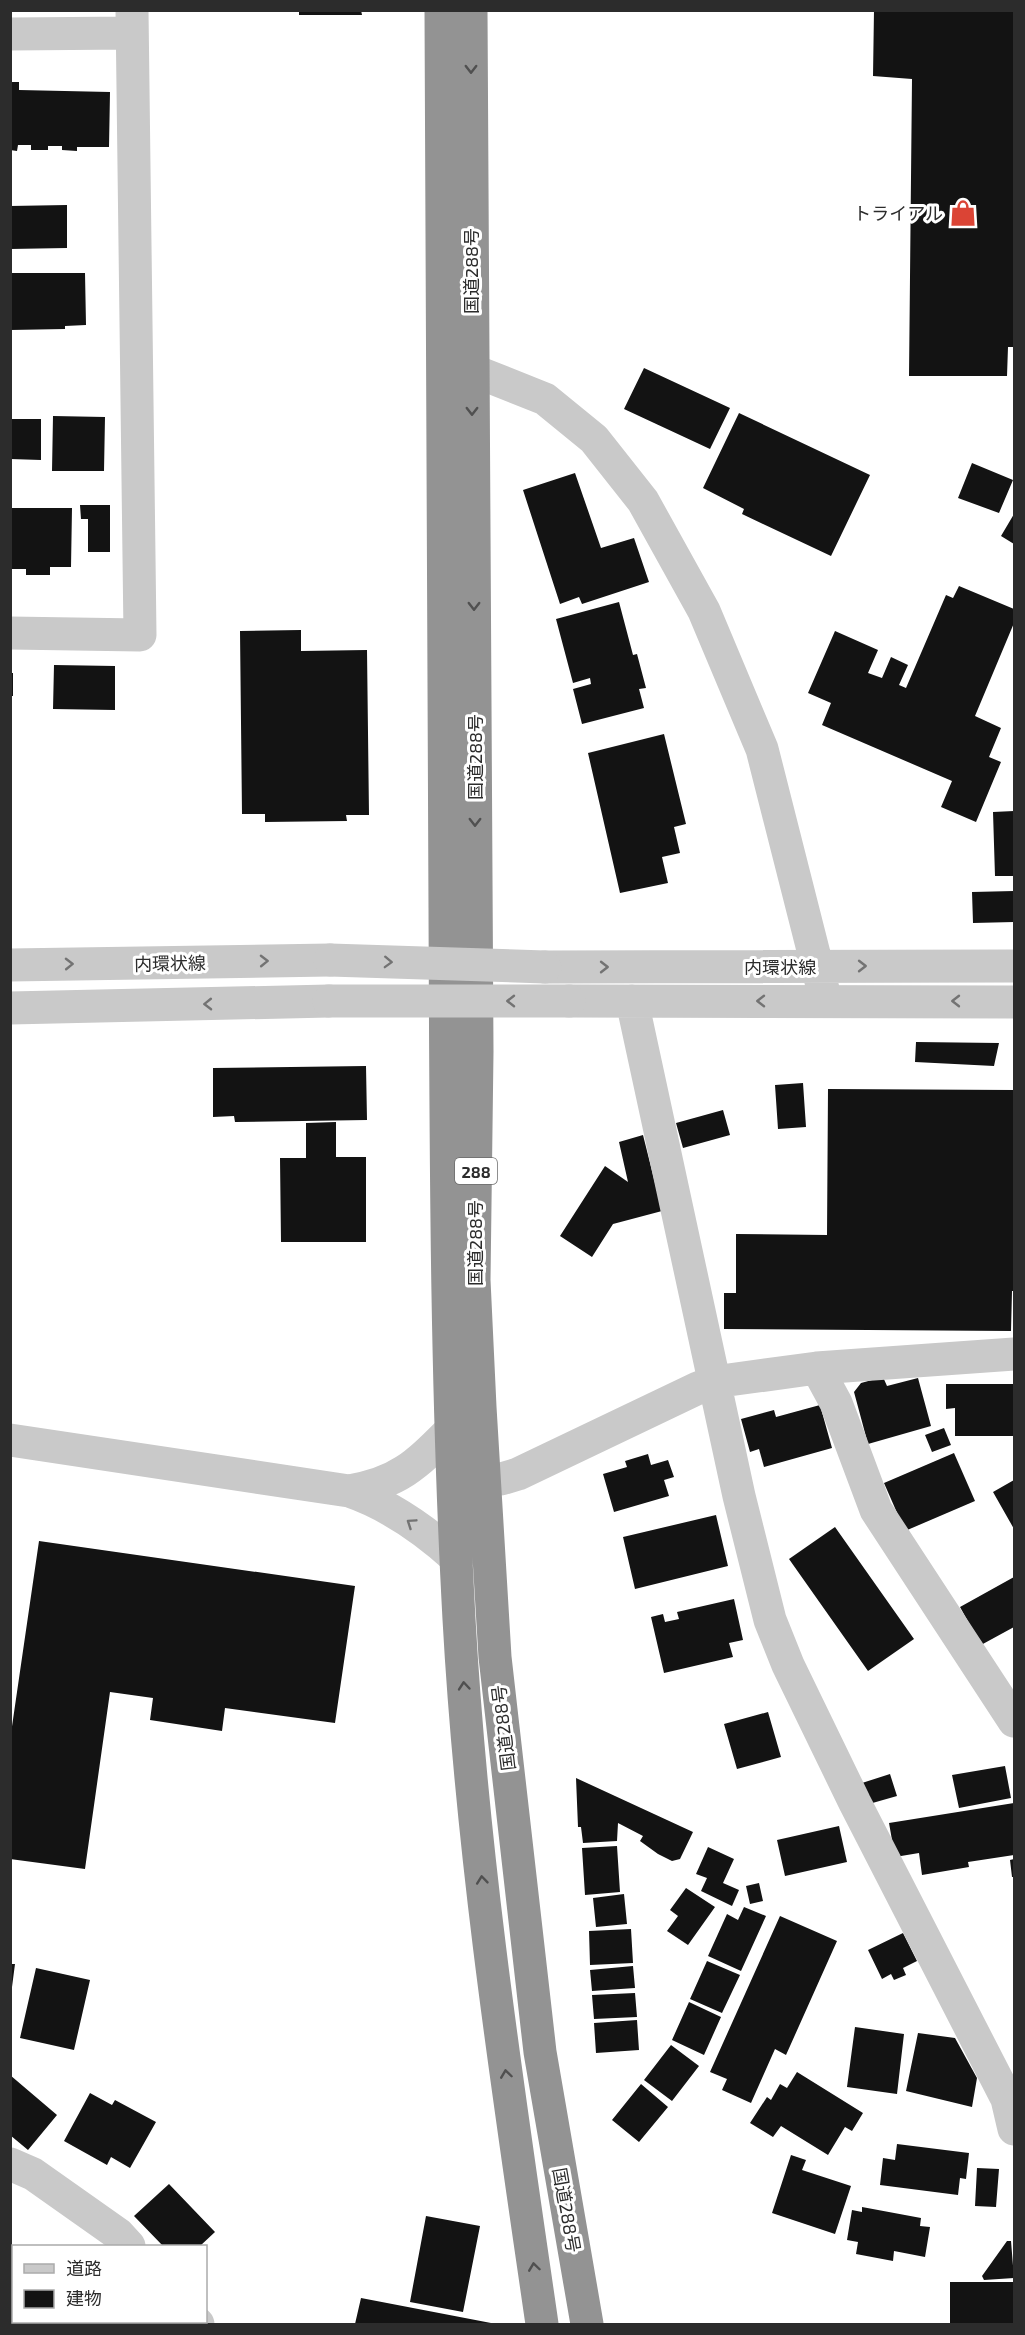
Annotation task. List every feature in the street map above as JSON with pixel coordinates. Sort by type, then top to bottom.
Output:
[{"type":"highway","name":"国道288号","points":[[441,10],[456,371],[477,1052],[474,1280],[495,1657],[540,2052],[587,2325]]},
{"type":"highway","name":"国道288号","points":[[471,10],[456,371],[445,1020],[451,1430],[459,1622],[476,1823],[498,2018],[542,2325]]},
{"type":"street","points":[[10,34],[132,22],[140,635],[10,633]]},
{"type":"street","points":[[456,371],[545,399],[594,440],[643,501],[704,611],[762,749],[826,1001]]},
{"type":"street","name":"内環状線","points":[[10,965],[330,960],[545,967],[1014,966]]},
{"type":"street","name":"内環状線","points":[[10,1008],[329,1001],[1014,1002]]},
{"type":"street","points":[[632,1001],[739,1496],[770,1620],[788,1665],[855,1803],[1012,2106]]},
{"type":"street","points":[[485,1479],[501,1479],[518,1474],[714,1382],[817,1368],[1014,1354]]},
{"type":"street","points":[[817,1368],[836,1403],[876,1510],[1014,1721]]},
{"type":"street","points":[[349,1491],[374,1487],[395,1477],[420,1461],[451,1430]]},
{"type":"street","points":[[10,1440],[349,1491],[373,1499],[390,1509],[440,1543],[457,1559]]},
{"type":"street","points":[[10,2164],[33,2174],[118,2234],[127,2245]]},
{"type":"building","points":[[299,10],[361,10],[362,15],[299,15]]},
{"type":"building","name":"トライアル","points":[[874,10],[1014,10],[1014,347],[1008,347],[1007,376],[909,376],[912,79],[873,76]]},
{"type":"building","points":[[10,82],[19,82],[19,90],[110,92],[109,147],[77,147],[77,151],[62,150],[62,146],[48,146],[48,150],[31,150],[31,145],[18,145],[17,151],[10,150]]},
{"type":"building","points":[[67,205],[67,248],[10,249],[10,206]]},
{"type":"building","points":[[10,273],[85,273],[86,325],[65,326],[65,329],[10,330]]},
{"type":"building","points":[[644,368],[730,408],[710,449],[624,409]]},
{"type":"building","points":[[739,413],[870,475],[831,556],[742,514],[744,509],[703,488]]},
{"type":"building","points":[[53,416],[105,417],[104,471],[52,471]]},
{"type":"building","points":[[10,419],[41,419],[41,460],[10,459]]},
{"type":"building","points":[[972,463],[1013,480],[999,513],[958,498]]},
{"type":"building","points":[[575,473],[601,548],[634,538],[649,582],[582,604],[579,597],[560,604],[523,490]]},
{"type":"building","points":[[80,505],[110,505],[110,552],[88,552],[88,519],[81,519]]},
{"type":"building","points":[[10,508],[72,508],[71,567],[50,567],[50,575],[26,575],[26,569],[10,569]]},
{"type":"building","points":[[1014,514],[1014,544],[1001,536]]},
{"type":"building","points":[[959,586],[1014,609],[1014,623],[975,716],[1001,728],[989,757],[1001,762],[976,822],[941,807],[952,781],[822,725],[831,703],[808,693],[835,631],[878,650],[868,673],[882,678],[891,657],[908,665],[899,685],[906,688],[946,595],[953,598]]},
{"type":"building","points":[[619,602],[633,655],[637,654],[646,688],[639,689],[644,708],[582,724],[573,689],[591,684],[590,678],[573,683],[556,619]]},
{"type":"building","points":[[301,630],[301,651],[367,650],[369,815],[346,815],[347,821],[265,822],[265,814],[242,814],[240,631]]},
{"type":"building","points":[[54,665],[115,666],[115,710],[53,709]]},
{"type":"building","points":[[10,673],[13,673],[13,696],[10,696]]},
{"type":"building","points":[[664,734],[686,824],[674,827],[680,853],[662,857],[668,883],[620,893],[588,753]]},
{"type":"building","points":[[1014,811],[1014,876],[995,876],[993,812]]},
{"type":"building","points":[[1014,891],[1014,922],[973,923],[972,892]]},
{"type":"building","points":[[916,1042],[999,1043],[994,1066],[915,1062]]},
{"type":"building","points":[[366,1066],[367,1120],[235,1122],[234,1116],[213,1117],[213,1068]]},
{"type":"building","points":[[803,1083],[806,1127],[778,1129],[775,1085]]},
{"type":"building","points":[[828,1089],[1014,1090],[1014,1291],[1012,1291],[1011,1331],[724,1329],[724,1293],[736,1293],[736,1234],[827,1235]]},
{"type":"building","points":[[723,1110],[730,1135],[683,1148],[676,1123]]},
{"type":"building","points":[[336,1122],[336,1157],[366,1157],[366,1242],[281,1242],[280,1158],[306,1158],[306,1123]]},
{"type":"building","points":[[643,1135],[662,1211],[613,1224],[592,1257],[560,1236],[605,1166],[628,1182],[619,1142]]},
{"type":"building","points":[[883,1377],[887,1386],[918,1378],[931,1426],[868,1444],[854,1392],[861,1383]]},
{"type":"building","points":[[946,1384],[1014,1384],[1014,1436],[955,1436],[955,1408],[946,1409]]},
{"type":"building","points":[[820,1405],[832,1448],[764,1467],[759,1449],[750,1452],[741,1419],[774,1410],[776,1417]]},
{"type":"building","points":[[944,1428],[951,1445],[932,1452],[925,1435]]},
{"type":"building","points":[[954,1453],[975,1501],[905,1531],[884,1483]]},
{"type":"building","points":[[648,1454],[651,1465],[668,1460],[674,1477],[664,1480],[669,1496],[614,1512],[603,1474],[627,1467],[625,1461]]},
{"type":"building","points":[[1014,1480],[1014,1529],[993,1492]]},
{"type":"building","points":[[716,1515],[728,1566],[635,1589],[623,1537]]},
{"type":"building","points":[[835,1527],[914,1639],[868,1671],[789,1559]]},
{"type":"building","points":[[39,1541],[355,1586],[335,1723],[225,1708],[222,1731],[150,1720],[153,1698],[110,1692],[85,1869],[10,1859],[10,1740]]},
{"type":"building","points":[[1014,1577],[1014,1627],[981,1645],[960,1607]]},
{"type":"building","points":[[734,1599],[743,1640],[729,1643],[733,1657],[664,1673],[651,1617],[663,1614],[665,1622],[679,1619],[677,1612]]},
{"type":"building","points":[[768,1712],[781,1757],[737,1769],[724,1724]]},
{"type":"building","points":[[1005,1766],[1011,1798],[959,1808],[952,1775]]},
{"type":"building","points":[[890,1774],[897,1796],[869,1804],[862,1783]]},
{"type":"building","points":[[576,1778],[693,1832],[680,1859],[672,1861],[658,1854],[640,1841],[643,1836],[618,1823],[617,1841],[583,1843],[581,1827],[578,1827]]},
{"type":"building","points":[[1014,1803],[1014,1855],[968,1862],[969,1867],[922,1875],[919,1853],[895,1857],[889,1823]]},
{"type":"building","points":[[839,1826],[847,1862],[785,1876],[777,1840]]},
{"type":"building","points":[[617,1846],[620,1892],[585,1895],[582,1848]]},
{"type":"building","points":[[708,1847],[734,1859],[723,1883],[739,1890],[732,1906],[701,1891],[707,1878],[696,1874]]},
{"type":"building","points":[[1014,1859],[1014,1877],[1012,1877],[1010,1860]]},
{"type":"building","points":[[759,1883],[763,1901],[750,1904],[746,1886]]},
{"type":"building","points":[[686,1888],[715,1907],[688,1945],[667,1931],[678,1916],[670,1910]]},
{"type":"building","points":[[624,1894],[627,1924],[596,1927],[593,1898]]},
{"type":"building","points":[[744,1907],[766,1916],[741,1971],[708,1956],[727,1914],[738,1920]]},
{"type":"building","points":[[780,1916],[837,1941],[786,2055],[775,2049],[751,2103],[722,2090],[727,2079],[710,2072]]},
{"type":"building","points":[[631,1929],[633,1963],[590,1965],[589,1931]]},
{"type":"building","points":[[903,1933],[917,1961],[903,1968],[906,1975],[894,1980],[891,1974],[882,1979],[868,1950]]},
{"type":"building","points":[[707,1961],[740,1975],[722,2013],[690,1999]]},
{"type":"building","points":[[10,1964],[15,1964],[12,1987],[10,1987]]},
{"type":"building","points":[[633,1966],[635,1988],[592,1991],[590,1970]]},
{"type":"building","points":[[36,1968],[90,1980],[74,2050],[20,2038]]},
{"type":"building","points":[[635,1993],[637,2017],[594,2019],[592,1995]]},
{"type":"building","points":[[689,2002],[721,2017],[704,2055],[672,2040]]},
{"type":"building","points":[[637,2020],[639,2050],[596,2053],[594,2023]]},
{"type":"building","points":[[855,2027],[904,2034],[897,2094],[847,2087]]},
{"type":"building","points":[[918,2033],[955,2038],[977,2078],[972,2107],[906,2091]]},
{"type":"building","points":[[671,2045],[699,2066],[672,2101],[644,2080]]},
{"type":"building","points":[[797,2072],[863,2113],[852,2131],[845,2127],[828,2155],[781,2126],[773,2137],[750,2123],[767,2097],[771,2100],[780,2084],[787,2088]]},
{"type":"building","points":[[10,2075],[57,2115],[28,2150],[10,2135]]},
{"type":"building","points":[[641,2084],[668,2107],[639,2142],[612,2120]]},
{"type":"building","points":[[90,2093],[112,2105],[115,2100],[156,2122],[130,2168],[111,2157],[107,2165],[64,2141]]},
{"type":"building","points":[[897,2144],[969,2153],[966,2179],[960,2178],[958,2195],[880,2185],[883,2158],[895,2160]]},
{"type":"building","points":[[791,2155],[806,2160],[802,2170],[851,2186],[835,2234],[772,2213]]},
{"type":"building","points":[[977,2168],[999,2169],[996,2207],[975,2206]]},
{"type":"building","points":[[169,2184],[215,2232],[201,2245],[162,2245],[134,2216]]},
{"type":"building","points":[[862,2207],[921,2218],[920,2226],[930,2227],[925,2257],[894,2251],[893,2261],[856,2254],[858,2242],[847,2240],[852,2210],[862,2212]]},
{"type":"building","points":[[426,2216],[480,2226],[463,2312],[410,2302]]},
{"type":"building","points":[[1007,2241],[1011,2241],[1014,2278],[984,2280],[982,2276]]},
{"type":"building","points":[[10,2282],[12,2283],[12,2323],[46,2324],[10,2324]]},
{"type":"building","points":[[950,2282],[1014,2282],[1014,2324],[950,2324]]},
{"type":"building","points":[[361,2298],[491,2323],[491,2324],[355,2324]]},
{"type":"place","name":"トライアル","points":[[963,213]]}]
